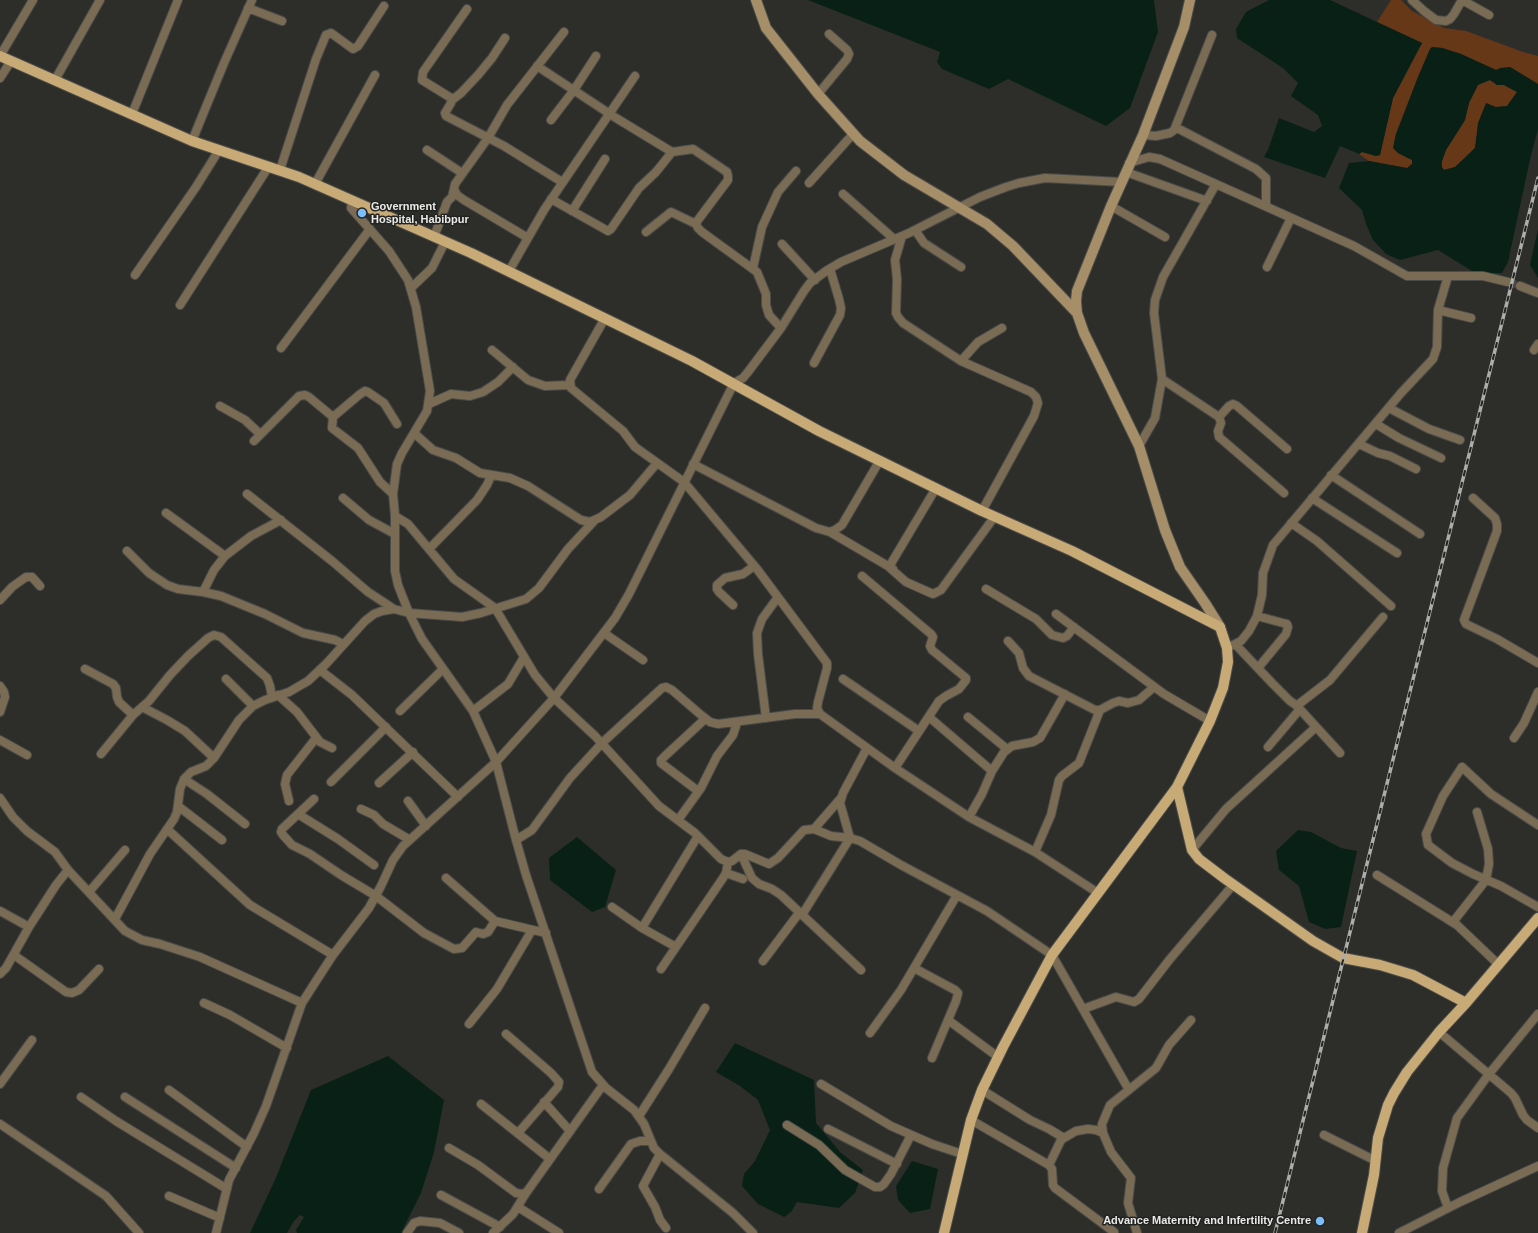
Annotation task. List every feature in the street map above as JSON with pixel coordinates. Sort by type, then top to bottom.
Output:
[{"type":"main road","points":[[756,0],[766,28],[818,94],[867,148],[901,172],[987,224],[1005,239],[1077,313]]},
{"type":"main road","points":[[944,1233],[971,1120],[982,1090],[998,1057],[1052,955],[1177,787],[1210,721],[1223,688],[1232,646],[1180,567],[1165,530],[1139,446],[1084,333],[1077,313],[1078,291],[1110,206],[1143,135],[1184,27],[1190,0]]},
{"type":"main road","points":[[0,56],[192,141],[269,166],[315,184],[509,271],[734,383],[819,430],[982,511],[1072,551],[1220,627]]},
{"type":"main road","points":[[1177,787],[1192,850],[1199,859],[1313,941],[1343,958],[1380,964],[1413,975],[1466,1003]]},
{"type":"main road","points":[[1362,1233],[1376,1161],[1378,1138],[1388,1105],[1394,1093],[1407,1072],[1439,1032],[1466,1003],[1538,918]]},
{"type":"street","points":[[0,56],[33,0]]},
{"type":"street","points":[[55,80],[100,0]]},
{"type":"street","points":[[132,114],[178,0]]},
{"type":"street","points":[[1412,0],[1424,12],[1436,20],[1446,21],[1450,19],[1462,0],[1489,15]]},
{"type":"street","points":[[192,141],[250,4],[282,21]]},
{"type":"street","points":[[280,170],[316,59],[326,35],[331,33],[353,49],[358,46],[384,6]]},
{"type":"street","points":[[452,100],[446,94],[423,82],[422,77],[423,72],[467,9]]},
{"type":"street","points":[[434,237],[447,202],[452,197],[455,184],[488,138],[507,105],[564,32]]},
{"type":"street","points":[[818,94],[849,54],[847,50],[830,34]]},
{"type":"street","points":[[1143,135],[1161,135],[1170,133],[1175,128],[1212,35]]},
{"type":"street","points":[[505,38],[492,58],[478,75],[452,100],[445,113],[445,116],[504,146],[562,182]]},
{"type":"street","points":[[551,120],[574,90],[596,56]]},
{"type":"street","points":[[0,78],[10,61]]},
{"type":"street","points":[[537,66],[672,152],[693,149],[727,172],[728,180],[696,224]]},
{"type":"street","points":[[315,184],[375,75]]},
{"type":"street","points":[[509,271],[551,199],[635,76]]},
{"type":"street","points":[[1175,128],[1256,168],[1262,173],[1266,178],[1266,206]]},
{"type":"street","points":[[810,184],[853,134]]},
{"type":"street","points":[[135,275],[196,187],[219,150]]},
{"type":"street","points":[[427,150],[462,173]]},
{"type":"street","points":[[551,199],[603,230],[611,230],[639,188],[656,172],[672,152]]},
{"type":"street","points":[[1128,168],[1142,159],[1154,157],[1354,246],[1407,276],[1483,276],[1508,282]]},
{"type":"street","points":[[572,211],[605,160]]},
{"type":"street","points":[[180,305],[269,166]]},
{"type":"street","points":[[1128,168],[1207,201]]},
{"type":"street","points":[[753,268],[762,227],[778,192],[796,171]]},
{"type":"street","points":[[216,1233],[227,1189],[266,1106],[302,1003],[334,955],[369,908],[393,860],[410,840],[496,762],[554,698],[604,633],[622,607],[734,383],[743,378],[748,372],[781,328],[804,291],[815,280],[841,262],[898,238],[980,197],[1000,189],[1036,179],[1055,178],[1121,182]]},
{"type":"street","points":[[1139,446],[1155,418],[1162,379],[1154,313],[1155,300],[1163,277],[1216,184]]},
{"type":"street","points":[[454,190],[457,195],[464,200],[528,238]]},
{"type":"street","points":[[843,194],[898,238]]},
{"type":"street","points":[[352,200],[351,208],[389,250],[408,280],[420,322],[430,391],[427,410],[397,464],[393,494],[395,516],[394,564],[396,578],[408,613],[422,639],[473,711],[496,762],[516,840],[592,1072],[603,1085],[634,1110],[639,1116],[651,1141],[660,1154],[728,1209],[752,1233]]},
{"type":"street","points":[[1110,206],[1165,237]]},
{"type":"street","points":[[646,232],[671,212],[696,224],[702,232],[753,268],[759,277],[766,294],[766,305],[769,315],[781,328]]},
{"type":"street","points":[[1267,267],[1291,218]]},
{"type":"street","points":[[281,348],[370,229]]},
{"type":"street","points":[[915,230],[924,243],[961,267]]},
{"type":"street","points":[[898,238],[895,260],[898,279],[896,313],[903,322],[961,361],[1026,389],[1036,397],[1038,403],[1034,416],[982,511]]},
{"type":"street","points":[[411,288],[432,268],[445,242]]},
{"type":"street","points":[[782,244],[815,280]]},
{"type":"street","points":[[814,363],[840,315],[840,299],[830,269]]},
{"type":"street","points":[[1340,753],[1298,707],[1290,701],[1258,668],[1232,646],[1245,637],[1257,616],[1262,595],[1263,573],[1273,545],[1406,388],[1433,359],[1437,347],[1438,310],[1448,276]]},
{"type":"street","points":[[1520,286],[1538,293]]},
{"type":"street","points":[[1438,310],[1471,318]]},
{"type":"street","points":[[569,385],[570,380],[605,318]]},
{"type":"street","points":[[961,361],[978,342],[1002,328]]},
{"type":"street","points":[[492,350],[528,380],[537,384],[552,387],[569,385]]},
{"type":"street","points":[[429,404],[451,394],[474,396],[483,392],[498,382],[512,367]]},
{"type":"street","points":[[1162,379],[1219,417],[1221,423],[1218,431],[1219,436],[1284,493]]},
{"type":"street","points":[[569,385],[576,394],[624,431],[635,447],[684,482],[754,566],[827,663],[817,708],[820,714],[895,768],[969,817],[1035,852],[1098,893]]},
{"type":"street","points":[[393,494],[380,482],[358,448],[332,428],[333,417],[365,391],[384,404],[397,424]]},
{"type":"street","points":[[254,441],[299,396],[303,395],[309,397],[333,417]]},
{"type":"street","points":[[1219,417],[1229,406],[1233,404],[1287,449]]},
{"type":"street","points":[[220,406],[244,420],[260,434]]},
{"type":"street","points":[[1389,408],[1430,430],[1460,440]]},
{"type":"street","points":[[1376,424],[1394,436],[1441,458]]},
{"type":"street","points":[[414,433],[433,450],[456,458],[480,473],[510,478],[524,484],[581,520],[590,522],[594,521]]},
{"type":"street","points":[[1359,444],[1378,453],[1390,456],[1416,469]]},
{"type":"street","points":[[830,532],[842,525],[880,460]]},
{"type":"street","points":[[115,920],[150,854],[174,819],[178,806],[180,789],[184,779],[190,772],[206,766],[214,758],[239,720],[253,706],[275,696],[289,692],[308,681],[374,614],[388,609],[394,609],[408,613],[462,617],[526,598],[533,594],[568,549],[594,521],[635,490],[656,463]]},
{"type":"street","points":[[693,464],[816,528],[830,532],[900,573]]},
{"type":"street","points":[[429,549],[477,500],[491,476]]},
{"type":"street","points":[[1332,476],[1420,534]]},
{"type":"street","points":[[889,567],[936,488]]},
{"type":"street","points":[[247,494],[332,561],[368,592],[394,609]]},
{"type":"street","points":[[343,498],[369,520],[395,534]]},
{"type":"street","points":[[1312,498],[1397,553]]},
{"type":"street","points":[[1473,498],[1495,518],[1498,524],[1464,620],[1466,624],[1497,639],[1538,663]]},
{"type":"street","points":[[166,513],[225,556]]},
{"type":"street","points":[[395,516],[408,524],[454,579],[495,608],[535,675],[554,698],[602,743],[659,806],[698,836],[721,858],[728,862]]},
{"type":"street","points":[[889,567],[906,582],[933,594],[942,590],[995,516]]},
{"type":"street","points":[[203,592],[214,570],[225,556],[251,536],[281,520]]},
{"type":"street","points":[[1291,523],[1317,540],[1391,606]]},
{"type":"street","points":[[127,551],[149,573],[161,582],[178,589],[203,592],[231,600],[265,614],[303,633],[335,640],[343,644]]},
{"type":"street","points":[[733,605],[719,592],[717,585],[725,578],[743,574],[754,566]]},
{"type":"street","points":[[862,576],[931,634],[933,637],[930,646],[932,650],[966,678],[963,686],[942,698],[895,768]]},
{"type":"street","points":[[0,600],[12,587],[26,577],[32,577],[40,586]]},
{"type":"street","points":[[986,589],[1036,619],[1052,635],[1063,638],[1067,636],[1074,627]]},
{"type":"street","points":[[766,718],[758,654],[757,633],[762,619],[778,598]]},
{"type":"street","points":[[1056,614],[1164,694],[1210,721]]},
{"type":"street","points":[[1257,616],[1287,624],[1288,627],[1286,634],[1258,668]]},
{"type":"street","points":[[1268,746],[1299,704],[1330,680],[1383,617]]},
{"type":"street","points":[[604,633],[643,660]]},
{"type":"street","points":[[101,754],[133,715],[153,697],[170,675],[188,656],[214,635],[221,637],[267,678],[275,696],[297,712],[320,742],[332,748]]},
{"type":"street","points":[[1008,641],[1019,653],[1024,672],[1094,710],[1100,710],[1119,701],[1128,703],[1138,700],[1154,687]]},
{"type":"street","points":[[473,711],[508,684],[524,657]]},
{"type":"street","points":[[85,669],[113,684],[116,688],[119,702],[133,715]]},
{"type":"street","points":[[400,711],[444,669]]},
{"type":"street","points":[[320,670],[352,695],[458,797]]},
{"type":"street","points":[[226,679],[253,706]]},
{"type":"street","points":[[843,679],[919,731]]},
{"type":"street","points":[[0,686],[5,697],[0,712]]},
{"type":"street","points":[[516,840],[532,830],[570,778],[602,743],[662,688],[666,687],[672,690],[706,719],[718,724],[737,723],[800,713],[820,714]]},
{"type":"street","points":[[1514,738],[1524,723],[1538,692]]},
{"type":"street","points":[[969,817],[982,794],[992,771],[1007,748],[1033,742],[1040,738],[1065,694]]},
{"type":"street","points":[[142,707],[185,731],[214,758]]},
{"type":"street","points":[[1035,852],[1051,815],[1059,780],[1062,776],[1079,764],[1100,710]]},
{"type":"street","points":[[929,717],[992,771]]},
{"type":"street","points":[[968,717],[1007,748]]},
{"type":"street","points":[[698,791],[661,763],[661,760],[706,719]]},
{"type":"street","points":[[678,820],[698,791],[717,756],[733,736],[737,723]]},
{"type":"street","points":[[331,782],[386,727]]},
{"type":"street","points":[[1192,850],[1226,809],[1316,727]]},
{"type":"street","points":[[289,801],[285,784],[287,775],[316,738]]},
{"type":"street","points":[[0,740],[27,755]]},
{"type":"street","points":[[814,829],[841,798],[867,748]]},
{"type":"street","points":[[379,783],[412,752]]},
{"type":"street","points":[[1538,825],[1491,794],[1462,767],[1443,796],[1426,834],[1428,845],[1452,863],[1500,886],[1538,907]]},
{"type":"street","points":[[184,779],[207,794],[245,824]]},
{"type":"street","points":[[0,798],[13,817],[55,852],[68,870],[124,931],[132,936],[200,957],[302,1003]]},
{"type":"street","points":[[841,798],[840,808],[850,838]]},
{"type":"street","points":[[314,799],[282,829],[283,836],[292,845],[310,854],[376,896],[424,933],[454,949],[462,948],[476,932],[485,934],[488,932],[494,921]]},
{"type":"street","points":[[408,801],[426,826]]},
{"type":"street","points":[[178,806],[222,840]]},
{"type":"street","points":[[361,809],[371,813],[384,824],[410,840]]},
{"type":"street","points":[[1453,922],[1486,880],[1489,864],[1488,849],[1477,812]]},
{"type":"street","points":[[298,814],[338,839],[374,865]]},
{"type":"street","points":[[728,862],[732,861],[741,854],[745,854],[769,864],[778,858],[804,830],[809,828],[831,836],[850,838],[860,841],[901,865],[987,911],[1052,955],[1129,1090]]},
{"type":"street","points":[[167,829],[250,905],[334,955]]},
{"type":"street","points":[[642,928],[698,836]]},
{"type":"street","points":[[763,961],[800,914],[850,838]]},
{"type":"street","points":[[89,892],[125,850]]},
{"type":"street","points":[[741,854],[752,878],[759,884],[777,892],[861,970]]},
{"type":"street","points":[[661,969],[726,873],[728,862]]},
{"type":"street","points":[[0,974],[6,968],[29,927],[56,885],[68,870]]},
{"type":"street","points":[[726,873],[743,879]]},
{"type":"street","points":[[1378,876],[1453,922],[1498,965]]},
{"type":"street","points":[[446,878],[494,921],[546,933]]},
{"type":"street","points":[[1083,1009],[1116,997],[1134,1002],[1139,999],[1170,959],[1233,884]]},
{"type":"street","points":[[870,1033],[901,990],[957,895]]},
{"type":"street","points":[[612,907],[642,928],[676,947]]},
{"type":"street","points":[[0,911],[29,927]]},
{"type":"street","points":[[469,1024],[497,989],[532,930]]},
{"type":"street","points":[[14,955],[66,992],[72,993],[79,990],[100,968]]},
{"type":"street","points":[[914,968],[958,993],[932,1058]]},
{"type":"street","points":[[204,1003],[230,1015],[287,1048]]},
{"type":"street","points":[[639,1116],[669,1070],[705,1008]]},
{"type":"street","points":[[1448,1208],[1442,1191],[1443,1168],[1457,1118],[1489,1074],[1538,1014]]},
{"type":"street","points":[[948,1020],[998,1057]]},
{"type":"street","points":[[1138,1233],[1128,1203],[1131,1178],[1111,1152],[1103,1133],[1102,1124],[1110,1105],[1156,1068],[1168,1045],[1191,1020]]},
{"type":"street","points":[[1439,1032],[1511,1093],[1523,1115],[1538,1128]]},
{"type":"street","points":[[506,1034],[551,1073],[559,1082],[558,1087],[518,1133]]},
{"type":"street","points":[[0,1084],[32,1040]]},
{"type":"street","points":[[821,1084],[871,1115],[912,1135],[962,1154]]},
{"type":"street","points":[[441,1195],[496,1230],[518,1208],[526,1193],[603,1085]]},
{"type":"street","points":[[169,1090],[247,1147]]},
{"type":"street","points":[[982,1090],[1030,1120],[1064,1138]]},
{"type":"street","points":[[81,1097],[116,1121],[227,1189]]},
{"type":"street","points":[[124,1097],[236,1168]]},
{"type":"street","points":[[544,1102],[570,1131]]},
{"type":"street","points":[[481,1104],[550,1159]]},
{"type":"street","points":[[971,1120],[1049,1165],[1052,1169],[1053,1185],[1055,1188],[1114,1232]]},
{"type":"street","points":[[0,1124],[106,1196],[140,1233]]},
{"type":"street","points":[[787,1125],[819,1145],[845,1170],[875,1187],[880,1187],[884,1184],[897,1164],[912,1135]]},
{"type":"street","points":[[828,1129],[897,1164]]},
{"type":"street","points":[[1049,1165],[1061,1140],[1064,1138],[1076,1131],[1088,1129],[1103,1133]]},
{"type":"street","points":[[1324,1135],[1376,1161]]},
{"type":"street","points":[[599,1189],[631,1144],[640,1141],[651,1141]]},
{"type":"street","points":[[449,1148],[478,1165],[516,1193],[526,1193]]},
{"type":"street","points":[[660,1154],[643,1186],[655,1207],[660,1220],[666,1228]]},
{"type":"street","points":[[1399,1233],[1448,1208],[1538,1166]]},
{"type":"street","points":[[169,1196],[220,1218]]},
{"type":"street","points":[[518,1208],[559,1233]]},
{"type":"street","points":[[407,1233],[414,1223],[420,1221],[440,1223],[459,1233]]},
{"type":"shaded area","points":[[808,0],[1154,0],[1158,32],[1130,108],[1106,126],[1008,79],[989,89],[942,69],[937,62],[940,52]]},
{"type":"shaded area","points":[[1269,0],[1330,0],[1422,43],[1393,98],[1380,155],[1376,156],[1362,152],[1359,154],[1340,146],[1325,178],[1264,157],[1268,150],[1279,118],[1314,132],[1322,126],[1318,115],[1291,96],[1298,83],[1283,68],[1237,38],[1236,29],[1246,12]]},
{"type":"shaded area","points":[[1391,0],[1401,0],[1412,11],[1444,28],[1466,31],[1538,56],[1538,84],[1510,67],[1496,70],[1461,54],[1443,48],[1432,47],[1418,77],[1396,134],[1393,148],[1398,153],[1412,160],[1412,164],[1407,168],[1369,161],[1359,154],[1362,152],[1376,156],[1380,155],[1393,98],[1422,43],[1377,22]]},
{"type":"shaded area","points":[[1432,47],[1442,48],[1461,54],[1496,70],[1510,67],[1538,84],[1538,129],[1508,262],[1502,273],[1480,273],[1472,271],[1438,250],[1400,260],[1386,254],[1373,240],[1362,210],[1339,188],[1349,163],[1369,161],[1407,168],[1412,164],[1412,160],[1398,153],[1393,148],[1396,134]],"holes":[[[1490,80],[1497,85],[1504,85],[1517,92],[1507,106],[1496,107],[1486,103],[1478,123],[1475,148],[1455,167],[1444,170],[1442,167],[1442,161],[1446,150],[1465,120],[1469,103],[1478,85]]]},
{"type":"shaded area","points":[[1490,80],[1497,85],[1504,85],[1517,92],[1507,106],[1496,107],[1477,135],[1475,148],[1455,167],[1444,170],[1442,167],[1442,161],[1446,150],[1465,120],[1469,103],[1478,84]]},
{"type":"shaded area","points":[[1538,229],[1538,278],[1530,265]]},
{"type":"shaded area","points":[[1298,830],[1311,832],[1341,848],[1357,851],[1341,927],[1325,929],[1309,922],[1299,886],[1279,870],[1276,851]]},
{"type":"shaded area","points":[[577,837],[616,870],[605,907],[592,912],[550,880],[549,858]]},
{"type":"shaded area","points":[[735,1043],[814,1080],[816,1123],[840,1152],[863,1170],[855,1193],[839,1208],[797,1202],[791,1212],[784,1217],[758,1204],[742,1186],[744,1174],[755,1161],[770,1130],[758,1100],[740,1086],[716,1072]]},
{"type":"shaded area","points":[[388,1056],[444,1100],[434,1152],[421,1193],[401,1233],[297,1233],[296,1230],[304,1217],[300,1215],[294,1221],[287,1233],[250,1233],[275,1180],[311,1090]]},
{"type":"shaded area","points":[[912,1161],[938,1169],[930,1209],[910,1213],[898,1200],[896,1186]]},
{"type":"tunnel","points":[[1508,282],[1520,286]]},
{"type":"railway","points":[[1275,1233],[1538,178]]},
{"type":"place","name":"Government Hospital, Habibpur","points":[[362,213]]},
{"type":"place","name":"Advance Maternity and Infertility Centre","points":[[1320,1221]]}]
